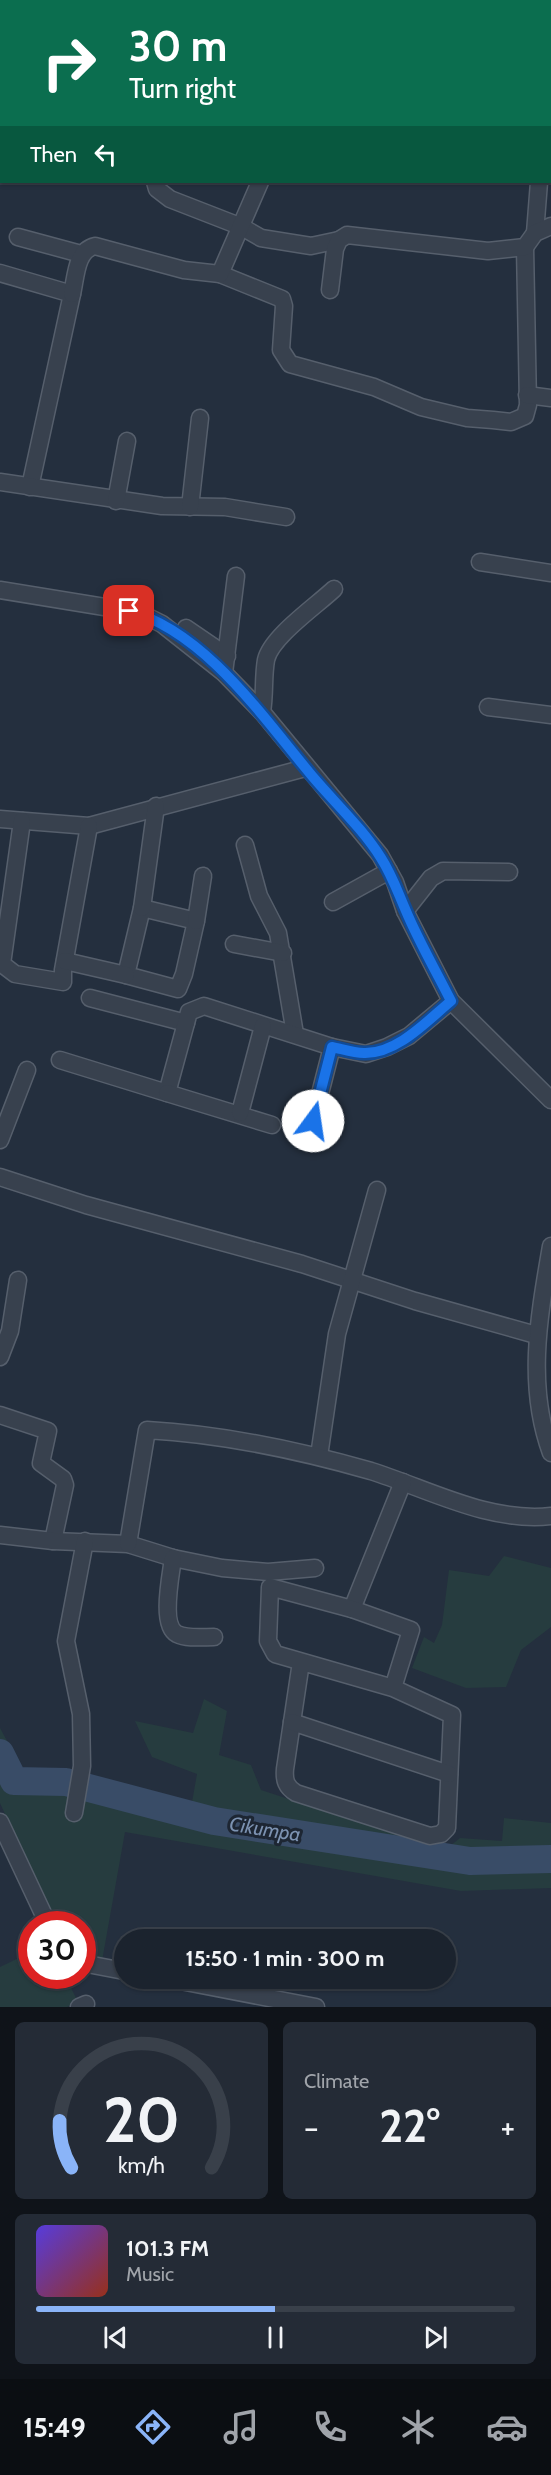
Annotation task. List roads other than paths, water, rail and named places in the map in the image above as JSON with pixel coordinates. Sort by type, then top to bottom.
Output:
[{"type":"street","points":[[155,183],[157,189],[170,199],[261,238],[311,246],[339,240],[347,235],[359,234],[406,243],[488,251],[525,247]]},
{"type":"street","points":[[220,274],[242,228],[260,183]]},
{"type":"street","points":[[30,487],[81,254],[95,246],[184,270],[220,274],[282,299],[284,306],[281,350],[291,364],[374,387],[421,407],[467,418],[511,422],[525,416],[527,395],[525,247],[535,232],[539,183]]},
{"type":"street","points":[[535,232],[551,226]]},
{"type":"street","points":[[18,237],[81,254]]},
{"type":"street","points":[[330,290],[334,256],[339,240]]},
{"type":"street","points":[[0,273],[72,294]]},
{"type":"street","points":[[527,395],[551,398]]},
{"type":"street","points":[[190,507],[200,418]]},
{"type":"street","points":[[116,501],[127,441]]},
{"type":"street","points":[[0,482],[116,501],[190,507],[225,507],[286,517]]},
{"type":"street","points":[[480,562],[551,573]]},
{"type":"street","points":[[225,665],[236,576]]},
{"type":"street","points":[[0,590],[146,616],[225,665]]},
{"type":"street","points":[[262,712],[266,690],[266,659],[272,645],[334,590]]},
{"type":"street","points":[[161,611],[225,665],[305,768],[380,855],[451,1001],[551,1100]]},
{"type":"street","points":[[488,707],[551,715]]},
{"type":"street","points":[[0,819],[89,826],[156,806],[305,768]]},
{"type":"street","points":[[126,975],[142,908],[156,806]]},
{"type":"street","points":[[22,821],[2,964],[15,974],[63,982],[89,826]]},
{"type":"street","points":[[245,845],[258,896],[276,927],[283,952],[296,1034]]},
{"type":"street","points":[[333,902],[389,871]]},
{"type":"street","points":[[405,910],[431,878],[443,871],[509,872]]},
{"type":"street","points":[[65,961],[178,989],[184,974],[196,921],[203,876]]},
{"type":"street","points":[[142,908],[196,921]]},
{"type":"street","points":[[234,944],[283,952]]},
{"type":"street","points":[[90,998],[186,1023]]},
{"type":"street","points":[[167,1093],[189,1012],[204,1006],[332,1047],[366,1054],[409,1036],[451,1001]]},
{"type":"street","points":[[240,1113],[263,1026]]},
{"type":"street","points":[[300,1125],[306,1126],[313,1121],[332,1047]]},
{"type":"street","points":[[60,1060],[240,1113],[272,1125]]},
{"type":"street","points":[[0,1140],[27,1070]]},
{"type":"street","points":[[0,1178],[86,1205],[303,1264],[536,1335]]},
{"type":"street","points":[[319,1456],[337,1334],[377,1190]]},
{"type":"street","points":[[551,1246],[546,1307],[536,1335],[540,1420],[551,1453]]},
{"type":"street","points":[[0,1357],[18,1280]]},
{"type":"street","points":[[0,1415],[48,1431],[41,1463],[63,1479],[65,1485],[53,1541]]},
{"type":"street","points":[[128,1544],[147,1430],[319,1456],[403,1482],[459,1503],[535,1518],[551,1516]]},
{"type":"street","points":[[352,1610],[403,1482]]},
{"type":"street","points":[[0,1535],[53,1541],[128,1544],[172,1558],[222,1568],[268,1572],[315,1568]]},
{"type":"street","points":[[75,1804],[82,1766],[81,1714],[66,1641],[85,1541]]},
{"type":"street","points":[[172,1558],[168,1616],[170,1627],[176,1634],[184,1636],[214,1637]]},
{"type":"street","points":[[301,1662],[286,1783],[289,1789],[307,1797],[430,1836],[441,1834],[447,1828],[452,1715],[445,1709],[393,1688],[280,1656],[270,1648],[270,1587],[352,1610],[411,1630],[393,1688]]},
{"type":"street","points":[[292,1722],[449,1774]]},
{"type":"street","points":[[0,1822],[42,1911]]},
{"type":"street","points":[[96,1966],[114,1969]]},
{"type":"street","points":[[222,1989],[316,2007]]},
{"type":"waterway","name":"Cikumpa","points":[[0,1753],[14,1781],[66,1782],[214,1821],[470,1861],[551,1859]]}]
